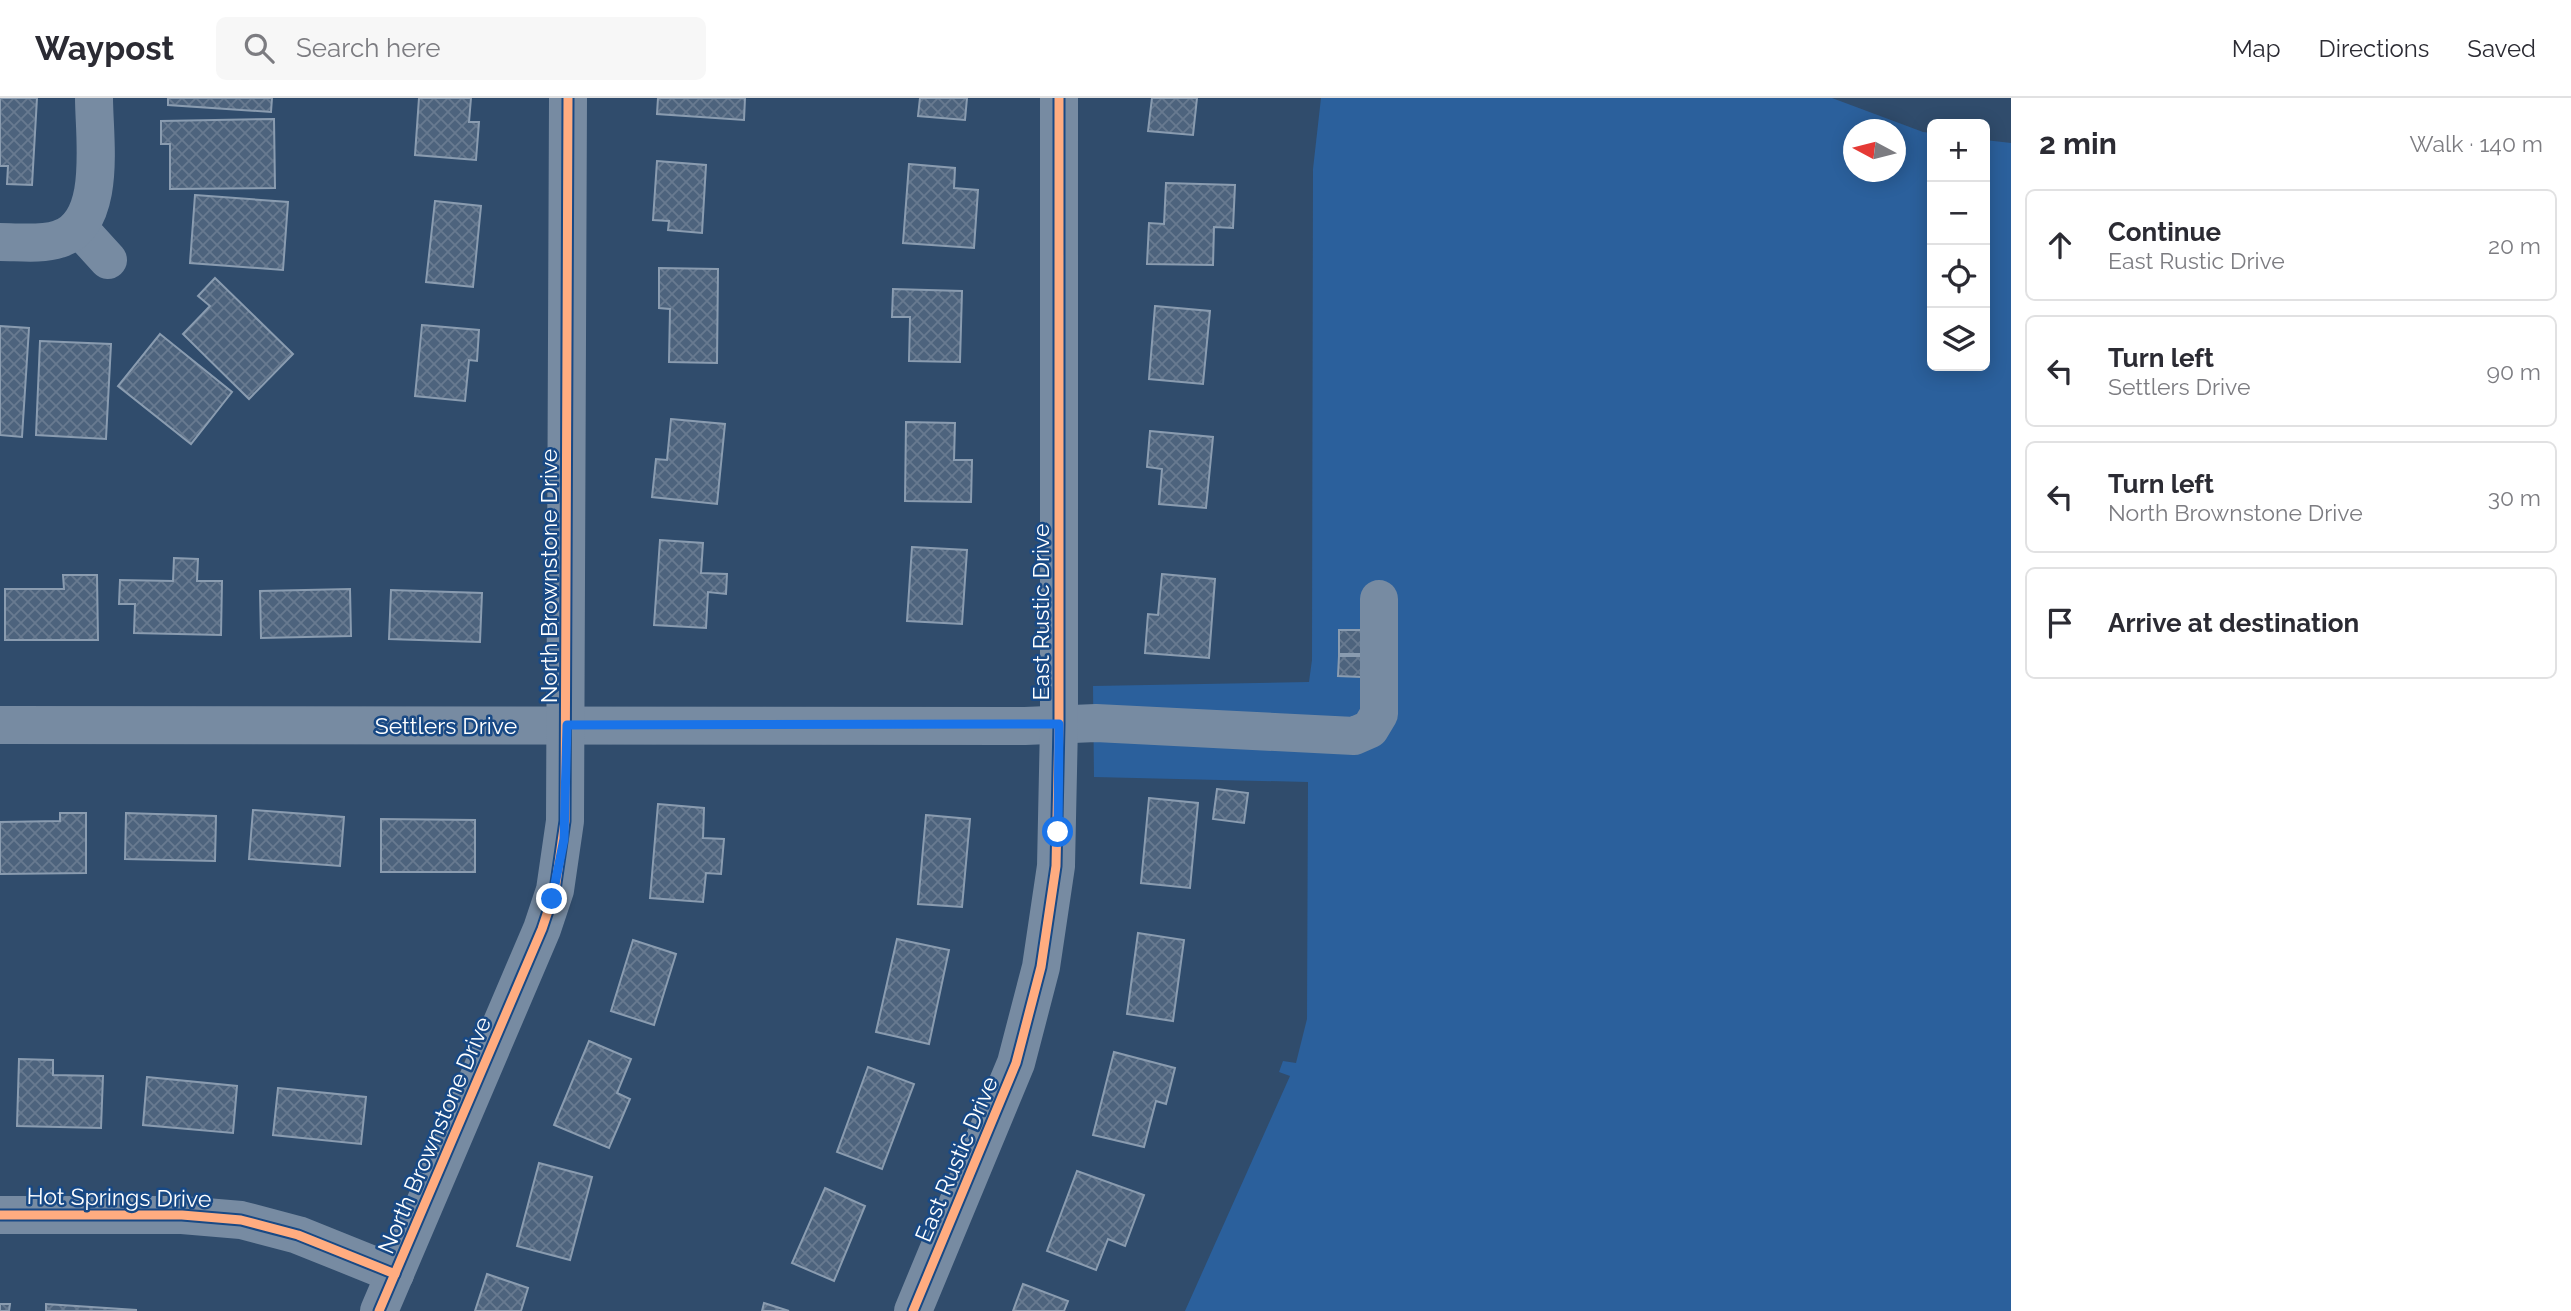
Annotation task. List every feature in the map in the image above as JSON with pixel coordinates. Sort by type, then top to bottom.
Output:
[{"type":"street","points":[[0,242],[57,240],[78,228],[89,212],[94,197],[94,98]]},
{"type":"street","name":"North Brownstone Drive","points":[[379,1311],[516,993],[555,890],[564,839],[567,725],[568,98]]},
{"type":"street","name":"East Rustic Drive","points":[[912,1311],[1005,1095],[1029,1020],[1041,967],[1056,866],[1059,724],[1059,98]]},
{"type":"street","points":[[78,228],[108,260]]},
{"type":"street","name":"Settlers Drive","points":[[0,724],[1106,723],[1354,736],[1364,733],[1375,722],[1380,705],[1380,598]]},
{"type":"street","name":"Hot Springs Drive","points":[[0,1215],[182,1215],[241,1220],[298,1235],[395,1274]]},
{"type":"shaded area","points":[[1321,98],[1832,98],[1888,119],[1843,119],[1843,182],[1906,182],[1906,126],[1927,132],[1927,371],[1990,371],[1990,141],[2011,143],[2011,1311],[1185,1311],[1290,1076],[1279,1072],[1283,1061],[1296,1063],[1307,1019],[1308,782],[1094,777],[1093,686],[1309,682],[1312,660],[1313,169]]},
{"type":"building","points":[[0,98],[37,98],[32,185],[7,184],[8,166],[0,166]]},
{"type":"building","points":[[168,98],[272,98],[271,112],[168,105]]},
{"type":"building","points":[[419,98],[471,98],[469,122],[479,122],[476,160],[415,155]]},
{"type":"building","points":[[658,98],[745,98],[744,120],[657,114]]},
{"type":"building","points":[[920,98],[967,98],[965,120],[918,116]]},
{"type":"building","points":[[1152,98],[1197,98],[1193,135],[1148,131]]},
{"type":"building","points":[[274,119],[275,188],[170,189],[170,144],[161,144],[161,121]]},
{"type":"building","points":[[657,161],[706,165],[702,233],[668,230],[669,221],[653,220]]},
{"type":"building","points":[[909,164],[955,168],[954,188],[978,190],[974,248],[903,243]]},
{"type":"building","points":[[1166,183],[1235,185],[1233,228],[1214,227],[1213,265],[1147,264],[1149,223],[1164,224]]},
{"type":"building","points":[[195,195],[288,202],[283,270],[190,263]]},
{"type":"building","points":[[435,201],[481,206],[473,287],[426,282]]},
{"type":"building","points":[[659,268],[718,269],[717,363],[669,362],[670,309],[659,308]]},
{"type":"building","points":[[215,278],[293,354],[249,399],[183,334],[210,306],[198,296]]},
{"type":"building","points":[[893,289],[962,291],[960,362],[909,361],[910,317],[892,317]]},
{"type":"building","points":[[1155,306],[1210,311],[1203,384],[1149,379]]},
{"type":"building","points":[[422,325],[479,330],[477,361],[469,360],[465,401],[415,396]]},
{"type":"building","points":[[0,326],[29,328],[22,437],[0,435]]},
{"type":"building","points":[[160,334],[232,392],[191,444],[118,386]]},
{"type":"building","points":[[40,341],[111,344],[106,439],[36,435]]},
{"type":"building","points":[[671,419],[725,424],[717,504],[652,497],[656,459],[667,460]]},
{"type":"building","points":[[906,422],[955,423],[954,460],[972,460],[971,502],[905,501]]},
{"type":"building","points":[[1150,431],[1213,437],[1206,508],[1159,504],[1162,469],[1147,467]]},
{"type":"building","points":[[660,540],[703,543],[701,573],[727,574],[726,594],[708,592],[706,628],[654,625]]},
{"type":"building","points":[[912,547],[967,550],[962,624],[907,621]]},
{"type":"building","points":[[174,558],[198,559],[197,581],[222,581],[221,635],[134,633],[135,604],[119,604],[120,580],[173,581]]},
{"type":"building","points":[[1162,574],[1215,579],[1209,658],[1145,653],[1148,614],[1158,615]]},
{"type":"building","points":[[63,575],[97,575],[98,640],[5,640],[5,589],[64,589]]},
{"type":"building","points":[[350,589],[351,636],[261,638],[260,591]]},
{"type":"building","points":[[391,590],[482,593],[480,642],[389,639]]},
{"type":"building","points":[[1339,630],[1365,630],[1365,654],[1339,654]]},
{"type":"building","points":[[1339,656],[1362,656],[1361,677],[1338,676]]},
{"type":"building","points":[[1217,789],[1248,793],[1244,823],[1213,819]]},
{"type":"building","points":[[1149,798],[1198,803],[1190,888],[1141,883]]},
{"type":"building","points":[[658,804],[704,808],[703,838],[724,839],[721,874],[706,873],[703,902],[650,898]]},
{"type":"building","points":[[253,810],[344,817],[340,866],[249,859]]},
{"type":"building","points":[[60,813],[86,813],[86,873],[0,874],[0,822],[60,821]]},
{"type":"building","points":[[126,813],[216,816],[215,861],[125,859]]},
{"type":"building","points":[[926,815],[970,819],[962,907],[918,904]]},
{"type":"building","points":[[381,819],[475,820],[475,872],[381,872]]},
{"type":"building","points":[[1138,933],[1184,940],[1173,1021],[1127,1014]]},
{"type":"building","points":[[897,939],[949,950],[929,1044],[876,1032]]},
{"type":"building","points":[[633,940],[676,954],[654,1025],[611,1011]]},
{"type":"building","points":[[589,1041],[631,1059],[617,1093],[630,1099],[609,1148],[554,1125]]},
{"type":"building","points":[[1114,1052],[1175,1068],[1166,1104],[1156,1101],[1144,1147],[1093,1135]]},
{"type":"building","points":[[19,1059],[53,1060],[53,1075],[103,1076],[101,1128],[17,1126]]},
{"type":"building","points":[[868,1067],[914,1084],[882,1169],[837,1152]]},
{"type":"building","points":[[147,1077],[237,1086],[233,1133],[143,1125]]},
{"type":"building","points":[[278,1088],[366,1097],[361,1144],[273,1135]]},
{"type":"building","points":[[539,1163],[592,1177],[570,1260],[517,1246]]},
{"type":"building","points":[[1077,1171],[1144,1195],[1125,1246],[1108,1239],[1096,1270],[1047,1251]]},
{"type":"building","points":[[825,1188],[865,1206],[834,1281],[792,1263]]},
{"type":"building","points":[[487,1274],[528,1288],[521,1311],[475,1311]]},
{"type":"building","points":[[1023,1284],[1068,1301],[1064,1311],[1013,1311]]},
{"type":"building","points":[[764,1303],[789,1311],[762,1311]]},
{"type":"building","points":[[0,1304],[10,1304],[9,1311],[0,1311]]},
{"type":"building","points":[[46,1304],[136,1310],[136,1311],[46,1311]]},
{"type":"cycle path","points":[[379,1311],[542,929],[555,890],[565,821],[568,98]]},
{"type":"cycle path","points":[[913,1311],[1016,1063],[1041,967],[1056,866],[1059,724],[1059,98]]},
{"type":"cycle path","points":[[0,1215],[182,1215],[241,1220],[298,1235],[395,1274]]},
{"type":"route","points":[[552,899],[564,839],[567,725],[1059,724],[1058,832]]}]
